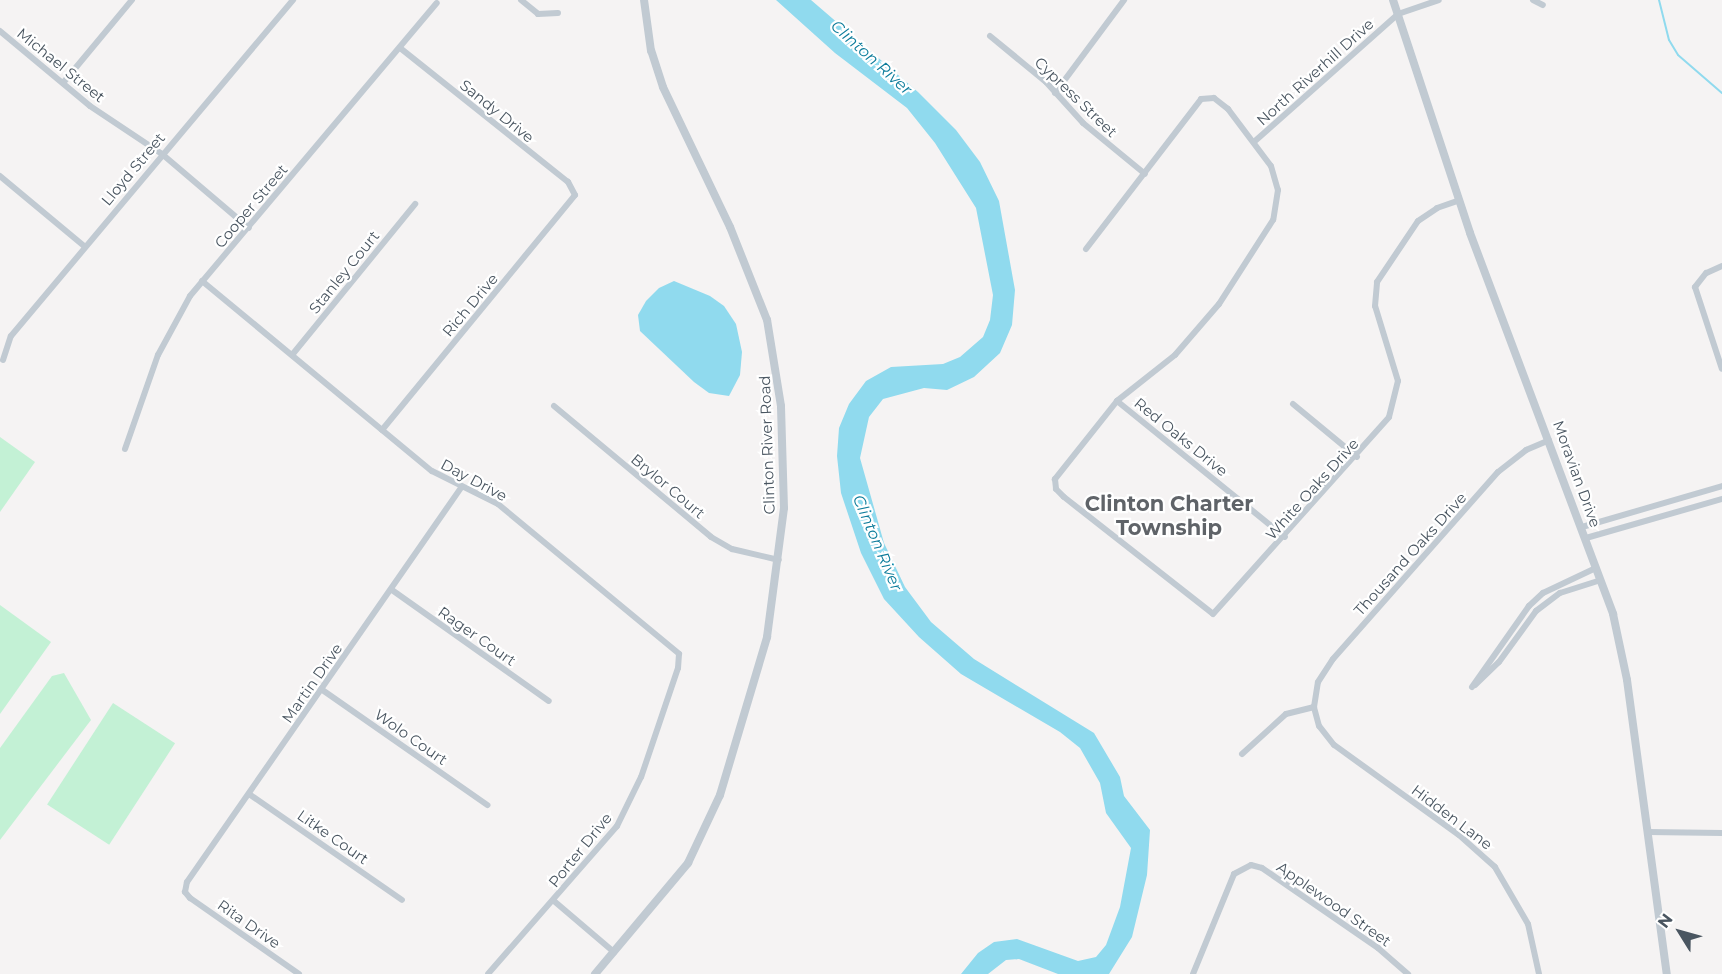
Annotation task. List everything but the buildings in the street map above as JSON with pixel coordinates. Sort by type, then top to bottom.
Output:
[{"type":"street","points":[[63,83],[132,0]]},
{"type":"street","name":"Lloyd Street","points":[[3,360],[11,336],[84,246],[293,0]]},
{"type":"street","points":[[521,0],[537,14],[558,13]]},
{"type":"street","name":"Clinton River Road","points":[[595,974],[688,863],[711,818],[733,761],[762,661],[779,560],[785,482],[773,342],[730,227],[663,87],[651,51],[644,0]]},
{"type":"street","points":[[1054,93],[1124,0]]},
{"type":"street","name":"Moravian Drive","points":[[1392,0],[1460,200],[1582,527],[1618,634],[1627,680],[1667,974]]},
{"type":"street","points":[[1398,14],[1438,0]]},
{"type":"street","points":[[1533,0],[1543,5]]},
{"type":"street","name":"Cooper Street","points":[[125,449],[165,337],[202,281],[437,3]]},
{"type":"street","name":"North Riverhill Drive","points":[[1086,249],[1193,108],[1206,97],[1219,100],[1255,141],[1398,14]]},
{"type":"street","name":"Michael Street","points":[[0,31],[63,83],[162,154],[249,228]]},
{"type":"street","name":"Cypress Street","points":[[990,36],[1054,93],[1083,123],[1145,174]]},
{"type":"street","name":"Sandy Drive","points":[[400,48],[568,182],[575,195]]},
{"type":"street","points":[[1117,401],[1175,355],[1199,330],[1268,229],[1277,205],[1277,183],[1255,141]]},
{"type":"street","points":[[0,177],[84,246]]},
{"type":"street","name":"Rich Drive","points":[[382,430],[575,195]]},
{"type":"street","name":"White Oaks Drive","points":[[1117,401],[1059,470],[1054,484],[1064,497],[1211,613],[1220,611],[1357,457],[1389,417],[1397,396],[1396,371],[1375,306],[1380,274],[1418,222],[1437,208],[1460,200]]},
{"type":"street","name":"Stanley Court","points":[[292,355],[415,204]]},
{"type":"street","points":[[1722,266],[1696,282],[1698,303],[1722,369]]},
{"type":"street","name":"Day Drive","points":[[202,281],[432,471],[461,488],[498,504],[679,654]]},
{"type":"street","name":"Red Oaks Drive","points":[[1117,401],[1285,537]]},
{"type":"street","points":[[1293,404],[1357,457]]},
{"type":"street","name":"Brylor Court","points":[[554,406],[711,537],[732,549],[779,560]]},
{"type":"street","name":"Thousand Oaks Drive","points":[[1314,707],[1318,682],[1329,664],[1498,472],[1526,450],[1550,440]]},
{"type":"street","points":[[1582,527],[1722,486]]},
{"type":"street","name":"Martin Drive","points":[[185,892],[187,882],[461,488]]},
{"type":"street","points":[[1586,538],[1722,499]]},
{"type":"street","points":[[1674,500],[1677,512]]},
{"type":"street","points":[[1596,568],[1543,593],[1518,620],[1472,687],[1486,677],[1536,611],[1569,590],[1601,580]]},
{"type":"street","points":[[1567,581],[1569,590]]},
{"type":"street","name":"Rager Court","points":[[392,590],[549,701]]},
{"type":"street","points":[[1518,620],[1525,626]]},
{"type":"street","points":[[1499,646],[1506,652]]},
{"type":"street","name":"Porter Drive","points":[[488,974],[603,845],[629,805],[656,735],[680,661],[679,654]]},
{"type":"street","name":"Wolo Court","points":[[321,689],[487,805]]},
{"type":"street","points":[[1242,754],[1286,714],[1314,707]]},
{"type":"street","name":"Hidden Lane","points":[[1314,707],[1319,726],[1334,745],[1459,835],[1495,867],[1528,924],[1539,974]]},
{"type":"street","name":"Litke Court","points":[[249,794],[402,900]]},
{"type":"street","points":[[1648,832],[1722,833]]},
{"type":"street","name":"Applewood Street","points":[[1193,974],[1229,882],[1241,867],[1262,868],[1378,948],[1408,974]]},
{"type":"street","name":"Rita Drive","points":[[185,892],[299,974]]},
{"type":"street","points":[[554,901],[614,952]]},
{"type":"green space","points":[[0,437],[35,462],[0,512]]},
{"type":"green space","points":[[0,605],[51,642],[0,714]]},
{"type":"green space","points":[[64,673],[91,720],[0,840],[0,748],[52,676]]},
{"type":"green space","points":[[113,703],[175,743],[109,845],[47,804]]},
{"type":"water","name":"Clinton River","points":[[776,0],[811,0],[918,92],[956,130],[980,162],[999,201],[1015,290],[1012,325],[1000,353],[974,377],[947,390],[924,388],[883,399],[869,417],[860,458],[884,543],[905,587],[931,622],[974,659],[1094,733],[1120,777],[1124,796],[1150,830],[1147,875],[1132,937],[1109,974],[1058,974],[1019,959],[1006,960],[988,974],[961,974],[978,953],[994,942],[1017,939],[1078,961],[1096,957],[1106,945],[1120,907],[1131,848],[1106,813],[1100,783],[1080,748],[1060,732],[961,674],[919,637],[884,599],[861,553],[841,493],[837,456],[839,428],[849,404],[866,381],[891,367],[943,364],[960,357],[983,337],[990,320],[993,295],[976,208],[935,143],[907,108],[835,53]]},
{"type":"water","points":[[674,281],[710,296],[724,306],[736,324],[742,352],[740,375],[729,396],[709,393],[694,382],[640,331],[638,315],[646,301],[659,288]]},
{"type":"waterway","points":[[1659,0],[1669,40],[1678,55],[1722,93]]},
{"type":"district","name":"Clinton Charter Township","points":[[1169,516]]}]
